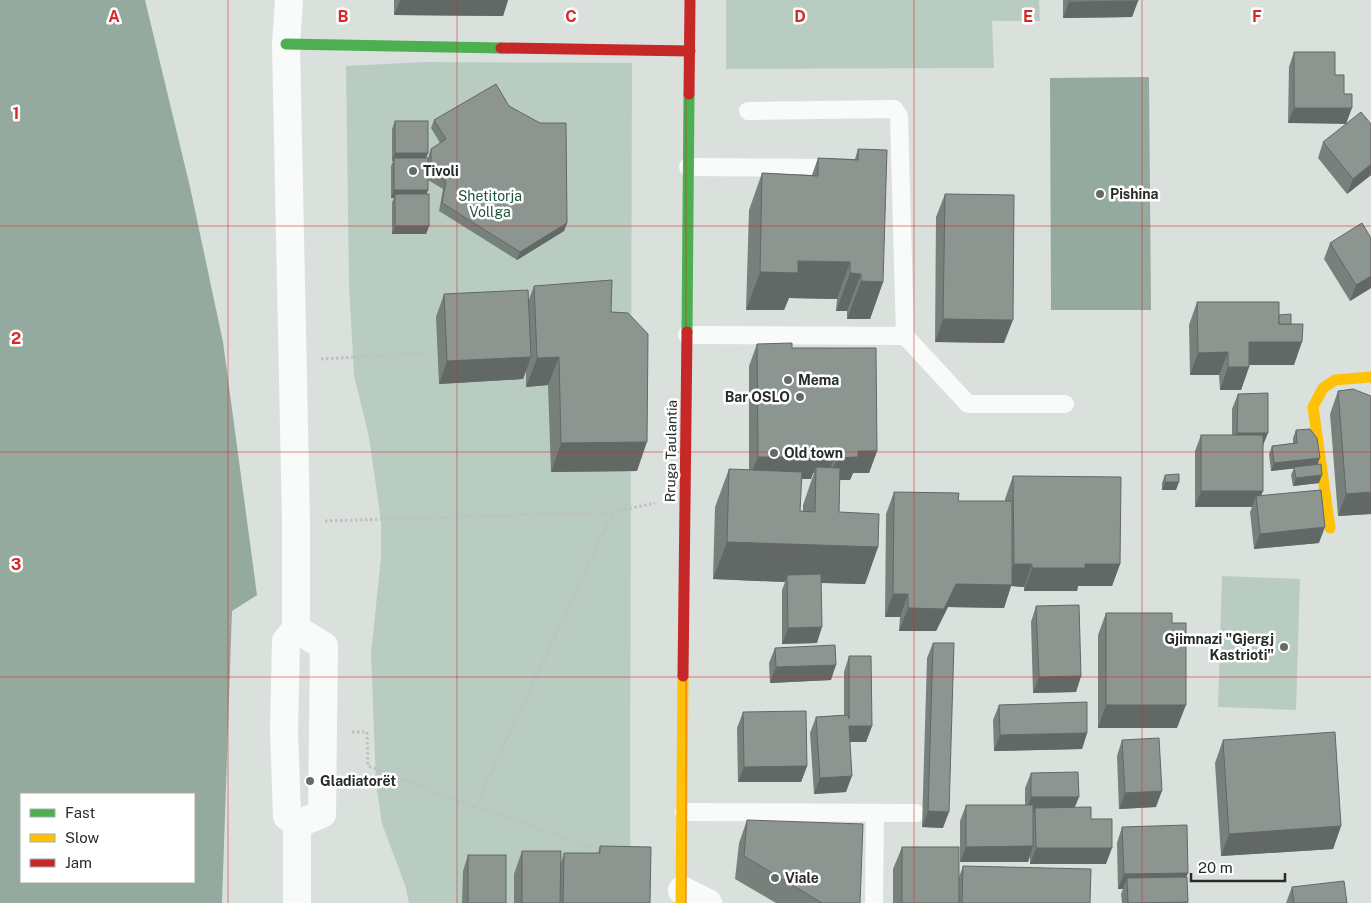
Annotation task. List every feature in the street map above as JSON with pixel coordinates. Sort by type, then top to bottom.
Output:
[{"type":"main road","name":"Rruga Taulantia","points":[[681,896],[684,812],[690,0]]},
{"type":"main road","points":[[286,44],[690,51]]},
{"type":"main road","points":[[1330,528],[1313,407],[1320,390],[1337,377],[1371,377]]},
{"type":"street","points":[[289,0],[286,44],[296,522],[296,629],[286,641],[284,731],[287,816],[297,824]]},
{"type":"street","points":[[296,629],[324,646],[322,814],[297,824]]},
{"type":"street","points":[[297,824],[297,903]]},
{"type":"street","points":[[681,896],[708,903]]},
{"type":"lane","points":[[748,111],[894,109],[899,116],[902,169],[905,336],[968,404],[1065,404]]},
{"type":"lane","points":[[688,167],[853,168]]},
{"type":"lane","points":[[882,169],[902,169]]},
{"type":"lane","points":[[688,335],[905,336]]},
{"type":"lane","points":[[684,812],[916,813]]},
{"type":"lane","points":[[874,903],[875,813]]},
{"type":"path","points":[[293,361],[428,353]]},
{"type":"path","points":[[296,522],[613,512],[685,497]]},
{"type":"path","points":[[475,807],[613,512]]},
{"type":"path","points":[[323,731],[367,732],[368,766],[475,807],[610,852]]},
{"type":"green space","points":[[726,0],[1039,0],[1040,21],[992,21],[994,68],[726,69]]},
{"type":"green space","name":"Shetitorja Vollga","points":[[423,62],[632,63],[630,826],[632,903],[409,903],[405,885],[382,824],[376,784],[371,653],[381,558],[381,522],[369,437],[354,375],[349,285],[346,66]]},
{"type":"green space","points":[[1222,576],[1300,579],[1296,710],[1218,707]]},
{"type":"shaded area","points":[[0,0],[145,0],[190,187],[223,342],[257,595],[232,611],[222,903],[0,903]]},
{"type":"shaded area","name":"Pishina","points":[[1149,77],[1151,310],[1051,310],[1050,78]]},
{"type":"building","points":[[1069,0],[1138,0],[1138,1],[1069,2]]},
{"type":"building","points":[[1294,52],[1335,52],[1335,75],[1344,75],[1344,94],[1352,94],[1352,108],[1294,108]]},
{"type":"building","points":[[496,84],[509,106],[540,123],[566,123],[567,223],[520,252],[442,203],[446,181],[431,172],[431,149],[446,139],[434,120]]},
{"type":"building","points":[[1361,112],[1371,124],[1371,164],[1353,179],[1323,142]]},
{"type":"building","points":[[395,121],[428,121],[428,153],[395,153]]},
{"type":"building","points":[[858,149],[887,150],[883,282],[861,281],[861,274],[850,273],[850,262],[798,261],[798,273],[760,272],[762,173],[818,176],[818,158],[858,160]]},
{"type":"building","points":[[394,158],[428,158],[428,190],[394,190]]},
{"type":"building","points":[[395,194],[429,194],[429,226],[395,226]]},
{"type":"building","points":[[945,194],[1014,195],[1013,320],[943,319]]},
{"type":"building","points":[[1362,223],[1371,238],[1371,276],[1356,285],[1330,243]]},
{"type":"building","points":[[612,280],[611,312],[628,313],[648,334],[647,442],[561,443],[559,357],[537,358],[534,286]]},
{"type":"building","points":[[528,290],[531,357],[447,361],[444,294]]},
{"type":"building","points":[[1197,302],[1279,302],[1279,324],[1303,324],[1302,342],[1249,342],[1249,367],[1228,367],[1228,352],[1198,353]]},
{"type":"building","points":[[1291,314],[1291,324],[1279,324],[1279,315]]},
{"type":"building","points":[[792,343],[792,348],[876,348],[877,451],[858,451],[858,457],[837,458],[837,451],[819,451],[819,457],[758,457],[757,344]]},
{"type":"building","points":[[1353,389],[1371,396],[1371,492],[1346,494],[1338,391]]},
{"type":"building","points":[[1268,393],[1268,433],[1237,433],[1238,394]]},
{"type":"building","points":[[1310,429],[1317,438],[1320,458],[1274,463],[1272,446],[1297,443],[1296,430]]},
{"type":"building","points":[[1201,435],[1263,435],[1263,491],[1201,491]]},
{"type":"building","points":[[1321,464],[1322,475],[1296,478],[1294,467]]},
{"type":"building","points":[[816,467],[840,468],[839,512],[879,514],[878,547],[727,542],[729,469],[802,472],[800,511],[815,512]]},
{"type":"building","points":[[1179,474],[1179,482],[1165,482],[1165,475]]},
{"type":"building","points":[[1013,476],[1121,477],[1120,564],[1085,564],[1085,568],[1032,568],[1032,564],[1014,564]]},
{"type":"building","points":[[1321,490],[1325,527],[1260,534],[1256,496]]},
{"type":"building","points":[[894,492],[959,493],[958,501],[1012,501],[1012,585],[956,584],[944,609],[908,608],[908,594],[893,594]]},
{"type":"building","points":[[821,574],[822,627],[788,628],[787,575]]},
{"type":"building","points":[[1079,605],[1081,676],[1039,677],[1036,606]]},
{"type":"building","points":[[1106,613],[1172,613],[1172,623],[1186,623],[1186,705],[1106,705]]},
{"type":"building","points":[[933,643],[954,643],[949,812],[928,811]]},
{"type":"building","points":[[835,645],[836,665],[776,667],[775,648]]},
{"type":"building","points":[[849,656],[871,656],[872,726],[849,726],[852,776],[820,778],[816,717],[848,715],[849,719]]},
{"type":"building","points":[[1087,702],[1087,733],[1000,735],[999,705]]},
{"type":"building","points":[[806,711],[807,766],[744,767],[743,712]]},
{"type":"building","points":[[1335,732],[1341,826],[1229,834],[1223,740]]},
{"type":"building","points":[[1159,738],[1162,791],[1125,793],[1122,740]]},
{"type":"building","points":[[1078,772],[1079,797],[1031,797],[1031,773]]},
{"type":"building","points":[[966,805],[1033,805],[1033,846],[966,847]]},
{"type":"building","points":[[1091,807],[1091,819],[1112,819],[1112,848],[1036,848],[1035,808]]},
{"type":"building","points":[[747,820],[863,824],[860,903],[822,903],[744,856]]},
{"type":"building","points":[[1187,825],[1188,873],[1124,874],[1122,827]]},
{"type":"building","points":[[600,846],[651,847],[650,903],[563,903],[564,853],[600,853]]},
{"type":"building","points":[[902,847],[959,847],[959,903],[902,903]]},
{"type":"building","points":[[522,851],[561,851],[560,903],[522,903]]},
{"type":"building","points":[[468,855],[506,855],[506,903],[468,903]]},
{"type":"building","points":[[963,866],[1091,869],[1090,903],[962,903]]},
{"type":"building","points":[[1187,877],[1188,902],[1128,903],[1127,878]]},
{"type":"building","points":[[1344,881],[1347,903],[1294,903],[1292,887]]},
{"type":"traffic: fast","points":[[286,44],[501,48]]},
{"type":"traffic: fast","points":[[687,332],[689,94]]},
{"type":"traffic: slow","points":[[1330,528],[1313,407],[1323,388],[1335,380],[1371,377]]},
{"type":"traffic: slow","points":[[681,903],[683,676]]},
{"type":"traffic: jam","points":[[689,94],[690,0]]},
{"type":"traffic: jam","points":[[501,48],[690,51]]},
{"type":"traffic: jam","points":[[683,676],[687,332]]},
{"type":"place","name":"Tivoli","points":[[413,171]]},
{"type":"place","name":"Pishina","points":[[1100,194]]},
{"type":"place","name":"Mema","points":[[788,380]]},
{"type":"place","name":"Bar OSLO","points":[[800,397]]},
{"type":"place","name":"Old town","points":[[774,453]]},
{"type":"place","name":"Gjimnazi \"Gjergj Kastrioti\"","points":[[1284,647]]},
{"type":"place","name":"Gladiatorët","points":[[310,781]]},
{"type":"place","name":"Viale","points":[[775,878]]}]
